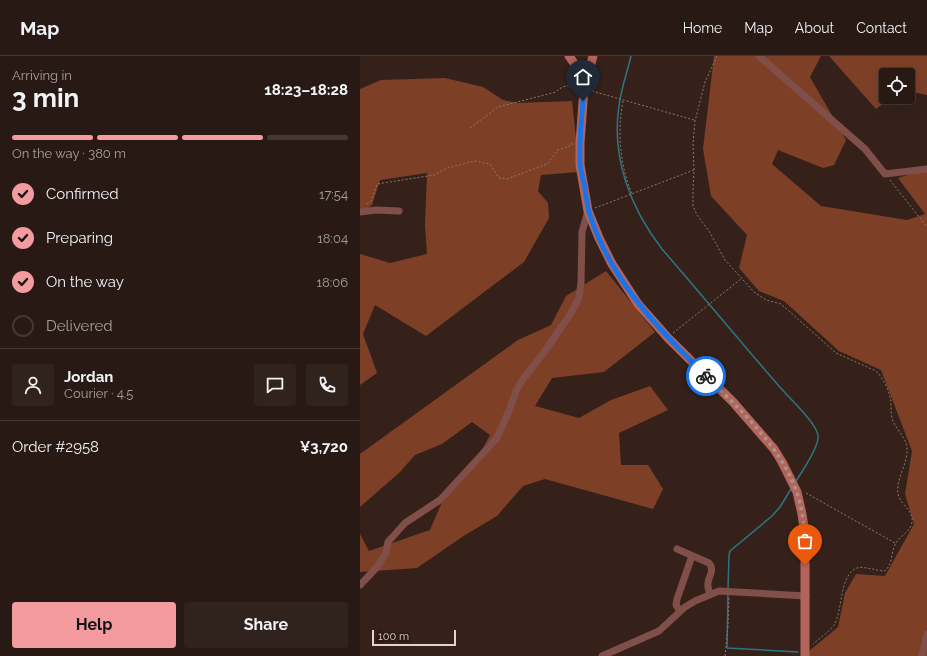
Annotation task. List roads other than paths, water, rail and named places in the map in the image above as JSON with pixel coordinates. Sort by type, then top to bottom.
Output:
[{"type":"street","points":[[569,56],[576,66],[588,72]]},
{"type":"street","points":[[593,56],[584,89],[580,136],[580,165],[588,211],[599,238],[620,277],[638,304],[668,338],[733,402],[774,448],[782,462],[795,489],[802,514],[805,534],[805,653]]},
{"type":"street","points":[[759,56],[865,149],[885,174],[927,169]]},
{"type":"street","points":[[360,212],[376,210],[399,211]]},
{"type":"street","points":[[360,585],[378,566],[386,552],[388,542],[405,523],[440,500],[496,438],[517,389],[571,313],[579,298],[581,283],[582,232],[588,211]]},
{"type":"street","points":[[677,549],[711,565],[712,569],[708,586],[710,594]]},
{"type":"street","points":[[680,611],[676,605],[677,599],[692,556]]},
{"type":"street","points":[[602,656],[659,631],[680,611],[695,600],[719,591],[806,596]]},
{"type":"street","points":[[922,656],[927,634]]},
{"type":"waterway","points":[[631,56],[621,93],[617,125],[618,145],[626,182],[641,217],[662,249],[778,385],[807,416],[816,429],[818,435],[816,445],[796,481]]},
{"type":"waterway","points":[[728,589],[730,551],[772,516],[780,507],[791,489]]},
{"type":"waterway","points":[[728,593],[727,648],[798,652]]}]
